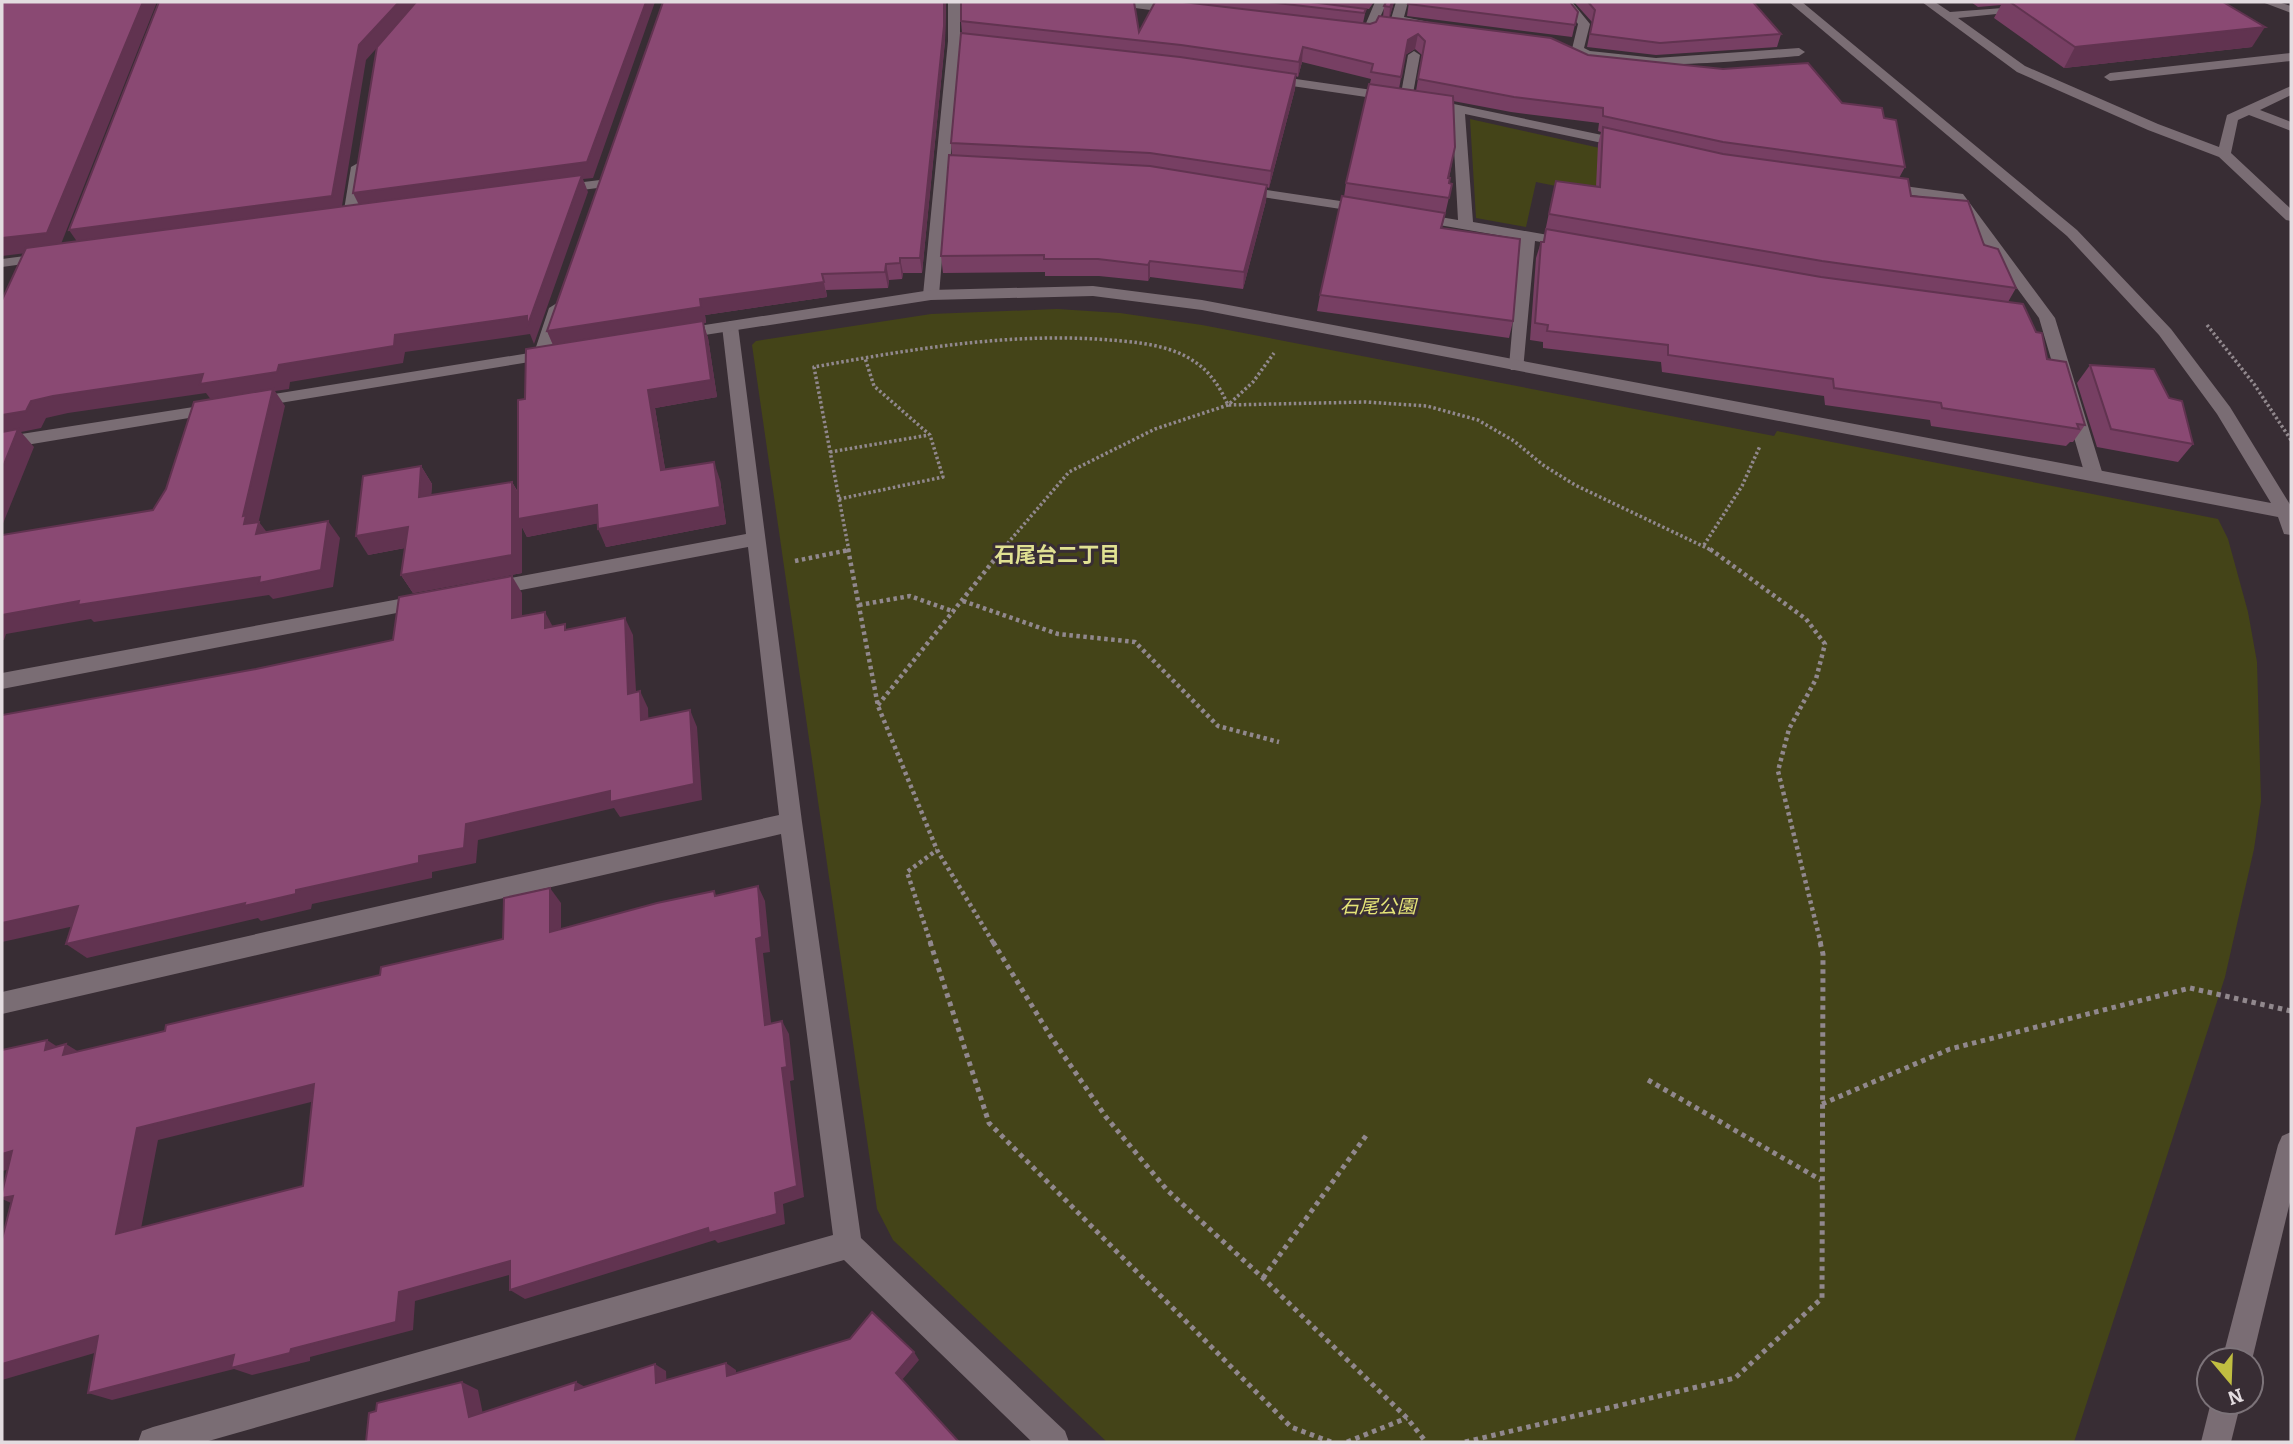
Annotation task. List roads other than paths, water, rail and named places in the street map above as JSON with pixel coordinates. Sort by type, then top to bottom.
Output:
[{"type":"street","points":[[931,295],[949,165],[954,2]]},
{"type":"street","points":[[1116,2],[1196,12]]},
{"type":"street","points":[[1342,29],[1368,32],[1370,18],[1381,2]]},
{"type":"street","points":[[1370,18],[1442,30],[1397,19],[1402,2]]},
{"type":"street","points":[[1566,2],[1584,24],[1569,46]]},
{"type":"street","points":[[1795,2],[2073,233],[2165,332],[2224,411],[2289,512],[2291,529]]},
{"type":"street","points":[[1928,2],[2021,69],[2153,127],[2224,154],[2291,217]]},
{"type":"street","points":[[2268,2],[2291,10]]},
{"type":"street","points":[[1948,16],[2039,7]]},
{"type":"street","points":[[954,41],[1007,47]]},
{"type":"street","points":[[1569,46],[1587,54],[1656,62],[1798,52]]},
{"type":"street","points":[[1569,46],[1584,63],[1691,74]]},
{"type":"street","points":[[1406,99],[1414,55]]},
{"type":"street","points":[[2110,77],[2291,57]]},
{"type":"street","points":[[1260,78],[1458,107],[1636,146]]},
{"type":"street","points":[[2224,154],[2232,118],[2291,90]]},
{"type":"street","points":[[1458,107],[1466,225]]},
{"type":"street","points":[[2249,110],[2291,127]]},
{"type":"street","points":[[350,216],[360,151]]},
{"type":"street","points":[[544,191],[600,184]]},
{"type":"street","points":[[1864,184],[1958,197],[2047,318],[2094,475]]},
{"type":"street","points":[[1219,186],[1583,246]]},
{"type":"street","points":[[1517,366],[1528,236]]},
{"type":"street","points":[[2,263],[67,254]]},
{"type":"street","points":[[541,355],[564,289]]},
{"type":"street","points":[[663,337],[931,295],[1093,291],[1202,305],[2289,512]]},
{"type":"street","points":[[2019,314],[2047,318]]},
{"type":"street","points":[[730,326],[791,822],[848,1245],[1054,1442]]},
{"type":"street","points":[[2,443],[568,351]]},
{"type":"street","points":[[468,593],[756,539]]},
{"type":"street","points":[[2,681],[441,598]]},
{"type":"street","points":[[2,1003],[791,822]]},
{"type":"street","points":[[2241,1346],[2291,1145]]},
{"type":"street","points":[[161,1441],[848,1245]]},
{"type":"street","points":[[2216,1442],[2222,1416]]},
{"type":"district","name":"石尾台二丁目","points":[[1057,555]]},
{"type":"park label","name":"石尾公園","points":[[1378,906]]}]
